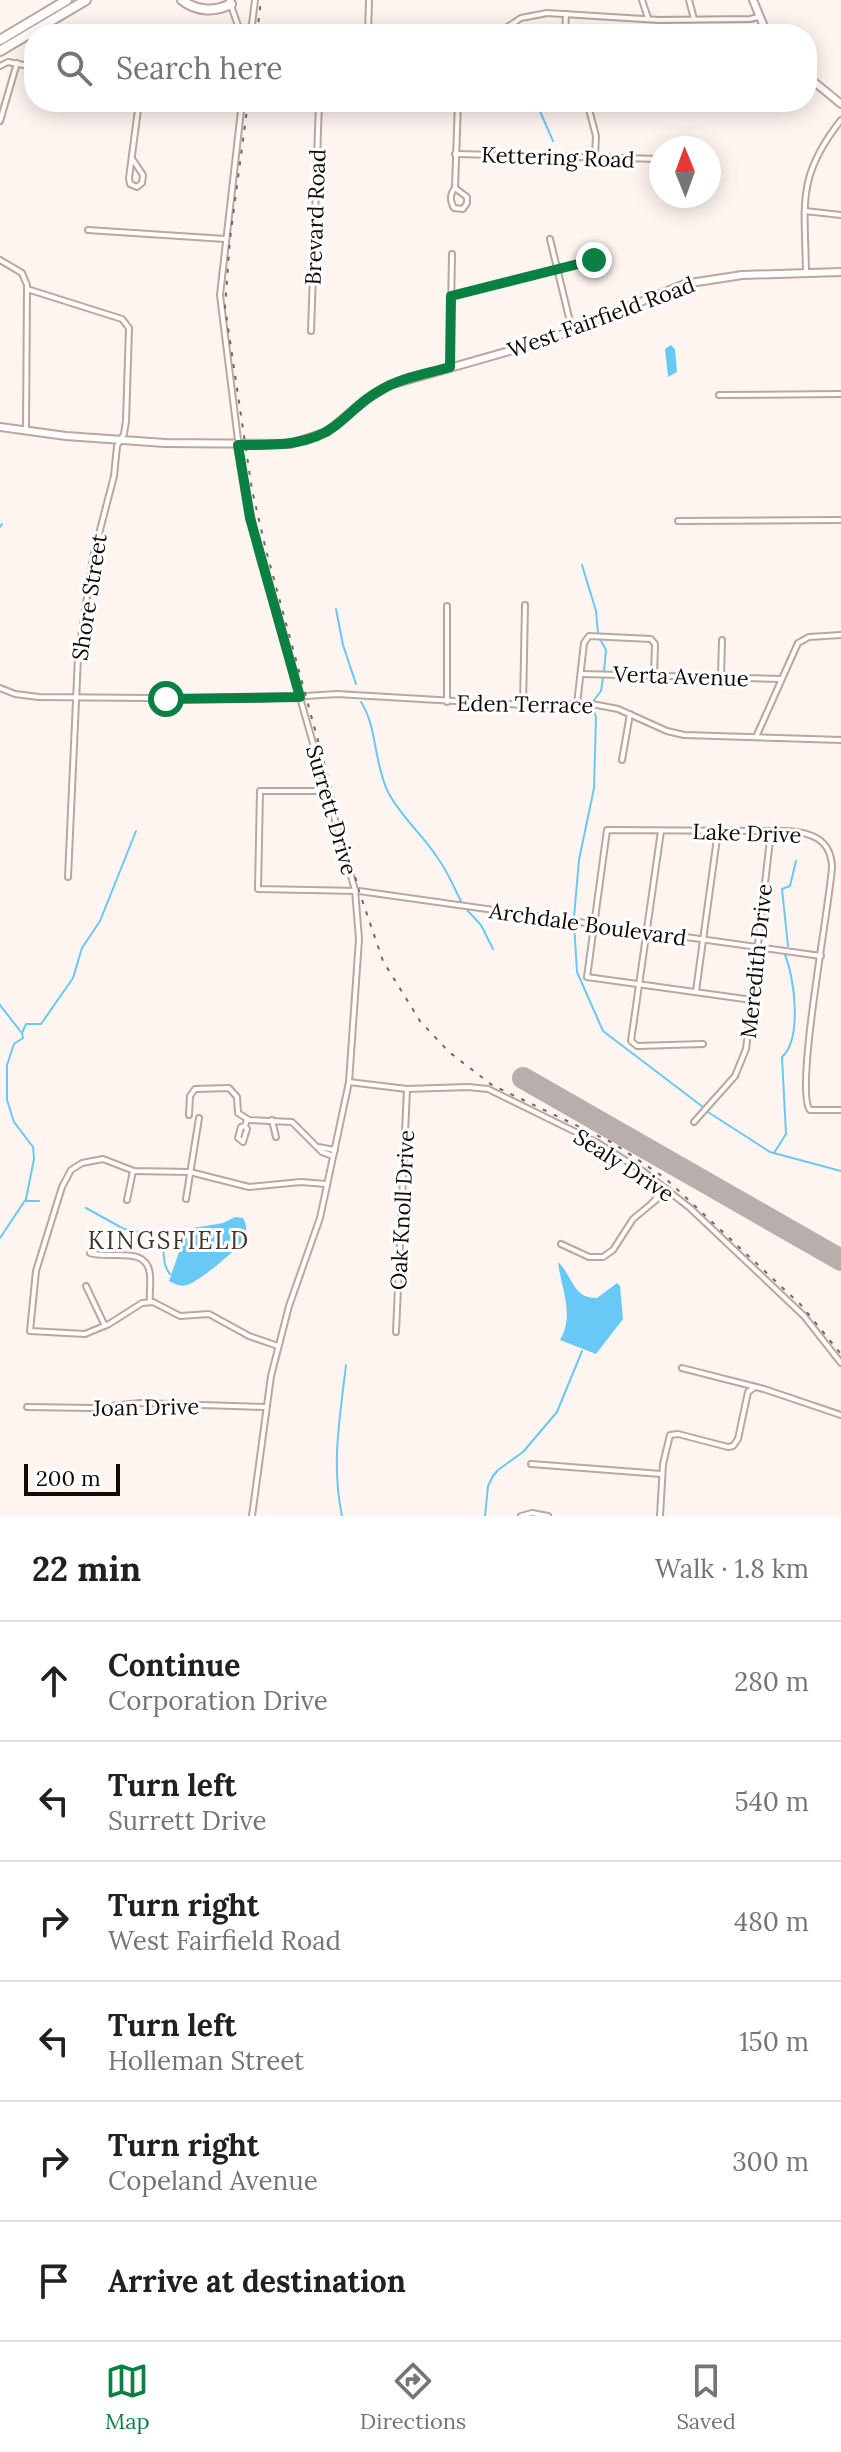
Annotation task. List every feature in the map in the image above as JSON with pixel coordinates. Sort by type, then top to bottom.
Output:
[{"type":"highway","points":[[27,24],[67,0]]},
{"type":"highway","points":[[46,24],[86,0]]},
{"type":"highway","points":[[182,0],[196,8],[211,10],[230,2]]},
{"type":"highway","points":[[211,10],[222,0]]},
{"type":"highway","points":[[0,40],[24,26]]},
{"type":"highway","points":[[0,51],[24,37]]},
{"type":"main road","points":[[753,0],[762,24]]},
{"type":"main road","points":[[817,84],[841,104]]},
{"type":"main road","name":"West Fairfield Road","points":[[0,427],[120,440],[290,444],[315,437],[338,424],[378,391],[396,383],[573,331],[684,284],[733,275],[841,272]]},
{"type":"street","points":[[251,24],[255,0]]},
{"type":"street","points":[[368,24],[369,0]]},
{"type":"street","points":[[642,0],[648,18]]},
{"type":"street","points":[[689,0],[694,19]]},
{"type":"street","points":[[230,2],[237,24]]},
{"type":"street","points":[[512,24],[521,18],[547,13],[694,19],[758,17]]},
{"type":"street","points":[[566,14],[566,24]]},
{"type":"street","points":[[0,66],[8,62],[24,65]]},
{"type":"street","points":[[0,121],[17,63]]},
{"type":"street","points":[[133,160],[143,180],[135,187],[130,184],[129,178],[138,112]]},
{"type":"street","name":"Surrett Drive","points":[[241,112],[225,239],[221,307],[238,445],[255,540],[355,890],[359,939],[349,1082],[320,1218],[278,1346],[265,1407],[252,1516]]},
{"type":"street","name":"Brevard Road","points":[[311,331],[319,112]]},
{"type":"street","points":[[455,188],[467,197],[463,209],[454,208],[451,202],[451,193],[455,188],[457,112]]},
{"type":"street","points":[[590,112],[596,136],[595,158]]},
{"type":"street","points":[[806,273],[805,211],[809,171],[823,143],[841,120]]},
{"type":"street","name":"Kettering Road","points":[[455,154],[649,159]]},
{"type":"street","points":[[805,211],[841,215]]},
{"type":"street","points":[[88,230],[225,239]]},
{"type":"street","points":[[550,239],[573,331]]},
{"type":"street","points":[[450,367],[452,254]]},
{"type":"street","points":[[0,260],[22,273],[27,289],[26,431]]},
{"type":"street","points":[[451,296],[594,260]]},
{"type":"street","name":"Shore Street","points":[[27,289],[126,321],[129,328],[126,421],[89,577],[75,698],[68,877]]},
{"type":"street","points":[[719,395],[841,394]]},
{"type":"street","points":[[678,521],[841,520]]},
{"type":"street","points":[[523,705],[525,605]]},
{"type":"street","points":[[447,606],[447,702]]},
{"type":"street","points":[[756,737],[793,652],[801,641],[809,637],[841,635]]},
{"type":"street","points":[[577,704],[585,640],[589,636],[651,639],[655,644],[654,676]]},
{"type":"street","points":[[721,677],[722,640]]},
{"type":"street","name":"Verta Avenue","points":[[581,674],[781,679]]},
{"type":"street","name":"Eden Terrace","points":[[0,688],[28,697],[300,697],[337,694],[447,702],[577,704],[605,706],[675,733],[841,740]]},
{"type":"street","points":[[622,760],[630,714]]},
{"type":"street","name":"Archdale Boulevard","points":[[327,791],[260,791],[258,889],[355,890],[821,956]]},
{"type":"street","name":"Lake Drive","points":[[639,984],[587,977],[607,830],[812,834],[824,843],[830,853],[832,876],[806,1059],[805,1105],[810,1110],[841,1110]]},
{"type":"street","points":[[661,831],[632,1044],[703,1044]]},
{"type":"street","points":[[695,992],[718,831]]},
{"type":"street","name":"Meredith Drive","points":[[694,1122],[735,1076],[742,1063],[771,831]]},
{"type":"street","points":[[639,984],[752,1000]]},
{"type":"street","name":"Sealy Drive","points":[[349,1082],[407,1089],[488,1089],[596,1142],[666,1189],[797,1309],[841,1363]]},
{"type":"street","points":[[189,1115],[190,1096],[195,1089],[225,1087],[235,1093],[238,1113],[247,1119],[292,1122],[324,1153],[334,1153]]},
{"type":"street","name":"Oak Knoll Drive","points":[[396,1332],[407,1089]]},
{"type":"street","points":[[186,1199],[199,1118]]},
{"type":"street","points":[[245,1126],[247,1119]]},
{"type":"street","points":[[272,1120],[276,1137]]},
{"type":"street","points":[[278,1346],[249,1336],[209,1314],[180,1316],[150,1302],[142,1303],[105,1326],[85,1334],[30,1331],[36,1271],[62,1187],[71,1170],[82,1163],[103,1159],[134,1171],[190,1172],[249,1187],[301,1182],[327,1184]]},
{"type":"street","points":[[127,1200],[134,1171]]},
{"type":"street","points":[[561,1244],[589,1257],[603,1257],[613,1250],[633,1219],[666,1189]]},
{"type":"street","points":[[90,1253],[107,1257],[129,1254],[141,1258],[150,1270],[150,1302]]},
{"type":"street","points":[[86,1286],[105,1326]]},
{"type":"street","points":[[682,1368],[755,1387],[841,1415]]},
{"type":"street","points":[[660,1516],[665,1447],[670,1435],[678,1434],[728,1447],[735,1445],[748,1392],[755,1387]]},
{"type":"street","name":"Joan Drive","points":[[27,1407],[92,1408],[140,1403],[265,1407]]},
{"type":"street","points":[[531,1464],[662,1474]]},
{"type":"street","points":[[521,1516],[532,1513],[548,1516]]},
{"type":"water","points":[[671,345],[675,349],[677,372],[668,377],[665,349]]},
{"type":"water","points":[[235,1217],[243,1218],[246,1230],[232,1253],[192,1283],[182,1286],[169,1281],[187,1229],[223,1223]]},
{"type":"water","points":[[558,1262],[583,1295],[597,1298],[617,1283],[620,1286],[623,1319],[596,1354],[560,1340],[567,1311]]},
{"type":"waterway","points":[[540,112],[553,141]]},
{"type":"waterway","points":[[582,565],[596,611],[598,633]]},
{"type":"waterway","points":[[336,609],[343,645],[356,684]]},
{"type":"waterway","points":[[600,639],[606,650],[604,671]]},
{"type":"waterway","points":[[594,700],[601,691],[603,678]]},
{"type":"waterway","points":[[361,702],[370,722],[388,792],[441,862],[461,901]]},
{"type":"waterway","points":[[574,917],[579,860],[594,788],[596,717],[593,708]]},
{"type":"waterway","points":[[0,1238],[26,1199],[34,1159],[33,1147],[14,1122],[7,1100],[7,1065],[14,1044],[23,1038],[26,1024],[41,1024],[73,978],[82,948],[100,921],[136,831]]},
{"type":"waterway","points":[[788,946],[782,889],[790,886],[796,861]]},
{"type":"waterway","points":[[467,910],[481,925],[493,949]]},
{"type":"waterway","points":[[574,924],[577,972],[603,1031],[703,1107]]},
{"type":"waterway","points":[[774,1153],[786,1134],[782,1057],[792,1037],[795,1008],[792,979],[785,955]]},
{"type":"waterway","points":[[0,1005],[21,1032]]},
{"type":"waterway","points":[[708,1112],[770,1152],[841,1171]]},
{"type":"waterway","points":[[26,1201],[39,1201]]},
{"type":"waterway","points":[[86,1208],[124,1229],[159,1236],[170,1274]]},
{"type":"waterway","points":[[485,1516],[488,1486],[493,1476],[523,1452],[557,1412],[582,1351]]},
{"type":"waterway","points":[[342,1516],[337,1459],[346,1365]]},
{"type":"runway","points":[[523,1078],[841,1260]]},
{"type":"railway","points":[[258,24],[261,0]]},
{"type":"railway","points":[[247,112],[230,239],[225,307],[252,490],[359,891],[383,961],[420,1021],[449,1052],[492,1085],[613,1143],[665,1178],[801,1305],[841,1354]]},
{"type":"district","name":"KINGSFIELD","points":[[169,1240]]},
{"type":"route","points":[[166,699],[300,697],[258,551],[238,445],[290,444],[315,437],[338,424],[378,391],[450,367],[451,296],[594,260]]}]
